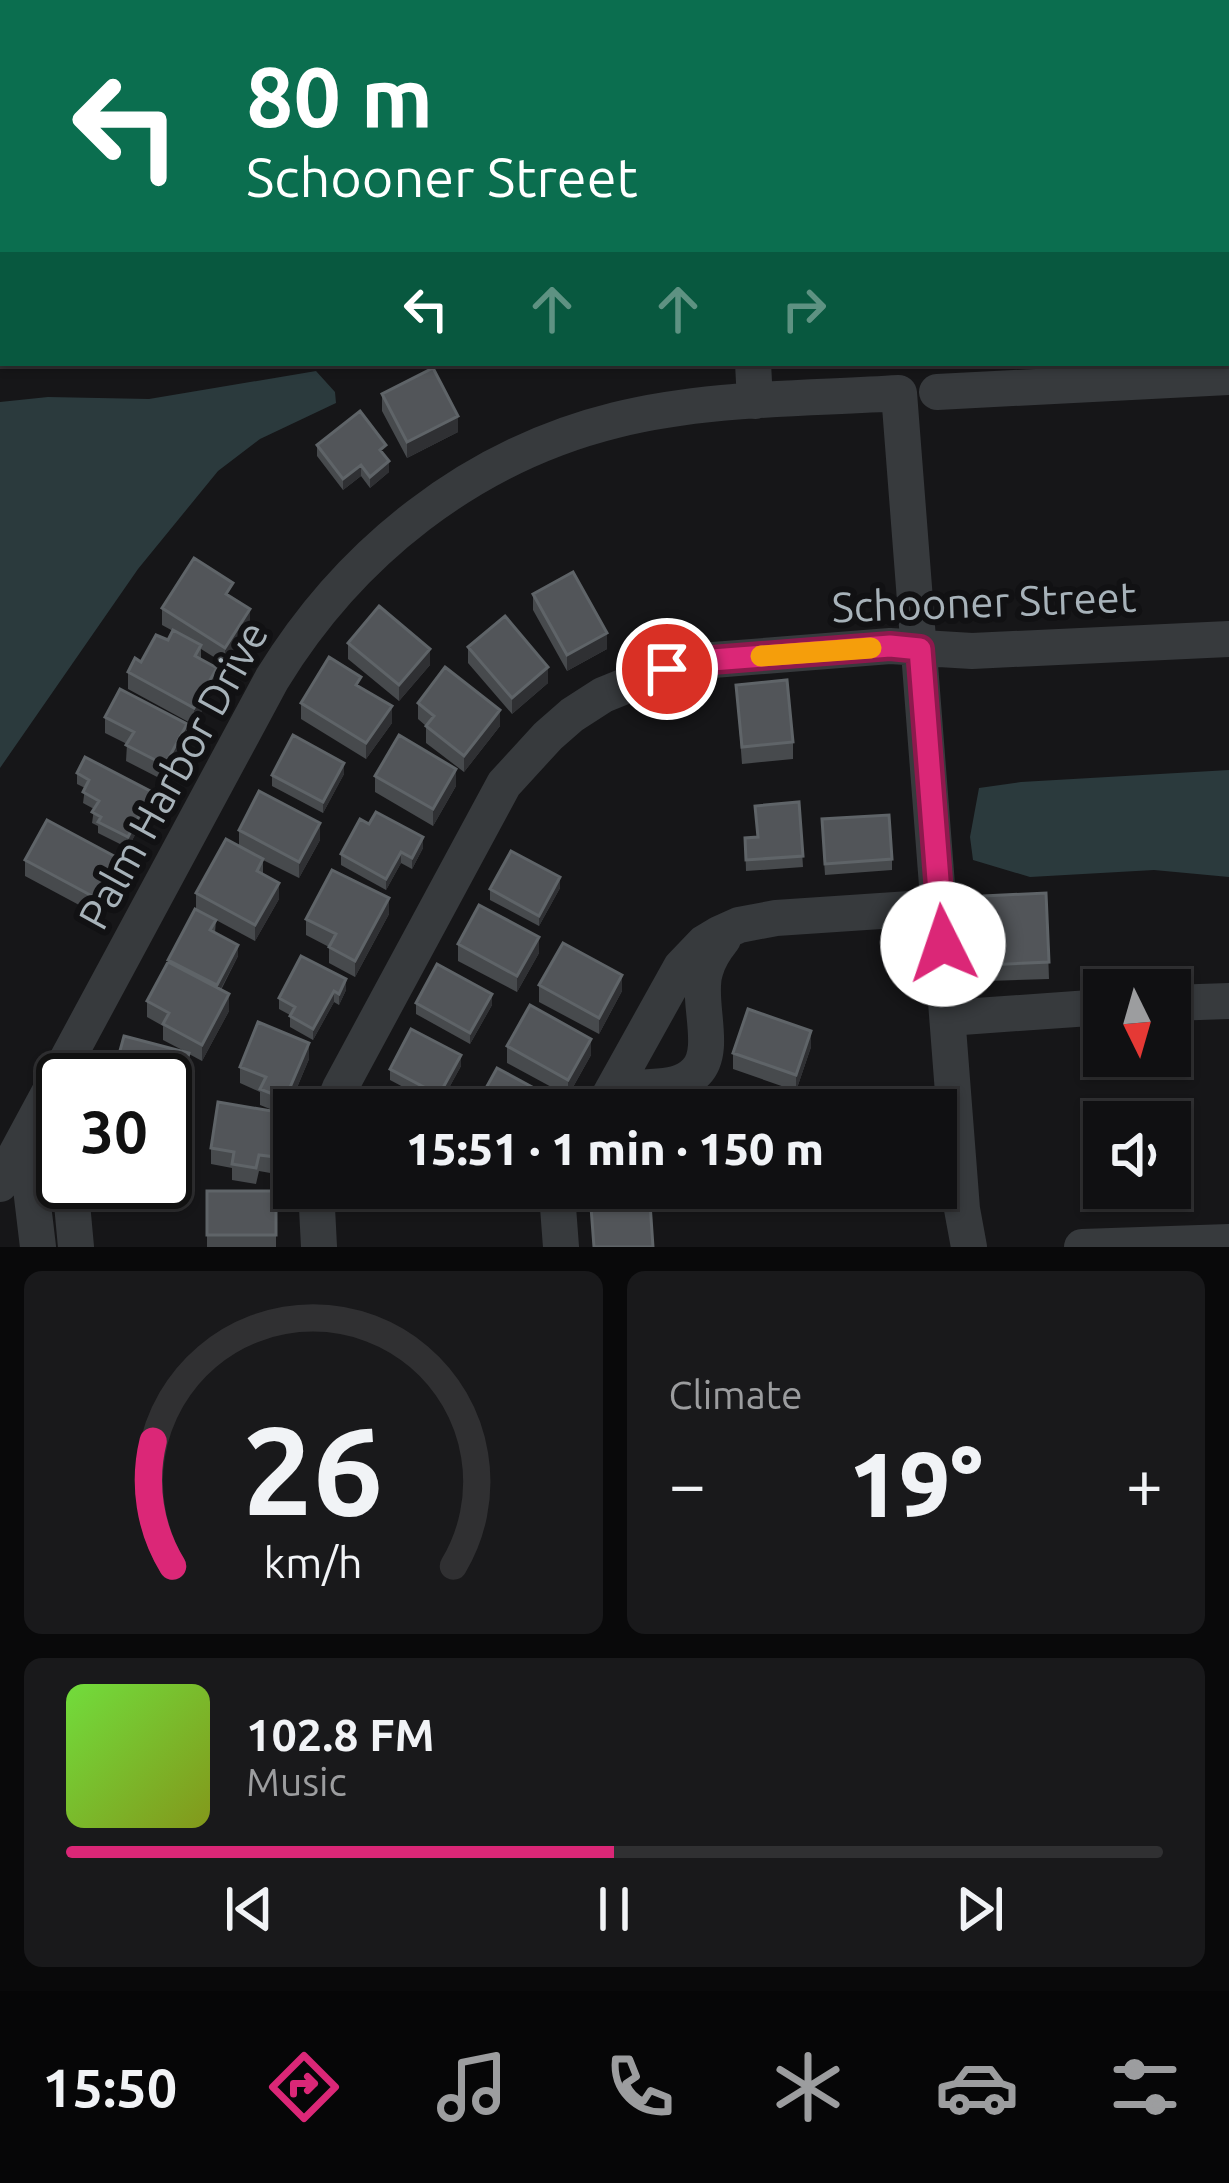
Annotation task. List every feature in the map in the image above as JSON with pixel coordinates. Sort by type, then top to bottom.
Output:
[{"type":"street","points":[[753,366],[755,401]]},
{"type":"street","points":[[937,392],[1052,374],[1229,377]]},
{"type":"street","name":"Palm Harbor Drive","points":[[79,1053],[272,679],[302,633],[355,570],[394,533],[443,496],[536,447],[614,420],[698,405],[899,393],[920,649]]},
{"type":"street","name":"Schooner Street","points":[[342,1089],[492,804],[520,764],[572,715],[603,695],[690,664],[858,648],[972,651],[1229,639]]},
{"type":"street","points":[[920,649],[962,1209],[969,1247]]},
{"type":"street","points":[[613,1089],[681,967],[704,943],[739,925],[776,918],[940,907]]},
{"type":"street","points":[[629,1089],[678,1083],[700,1068],[705,1049],[705,970],[714,951],[739,925]]},
{"type":"street","points":[[1191,1002],[1229,1001]]},
{"type":"street","points":[[948,1018],[1083,1008]]},
{"type":"street","name":"Palm Harbor Drive","points":[[0,1184],[12,1128],[36,1107]]},
{"type":"street","points":[[12,1128],[38,1247]]},
{"type":"street","points":[[72,1209],[76,1247]]},
{"type":"street","points":[[317,1209],[319,1247]]},
{"type":"street","points":[[558,1209],[561,1247]]},
{"type":"street","points":[[1082,1247],[1229,1242]]},
{"type":"shaded area","points":[[316,371],[335,392],[336,403],[260,439],[218,471],[138,569],[0,768],[0,402],[48,397],[149,399]]},
{"type":"shaded area","points":[[1229,770],[1229,877],[1154,870],[1030,877],[973,860],[970,837],[979,788]]},
{"type":"building","points":[[433,368],[458,416],[407,442],[382,394]]},
{"type":"building","points":[[360,411],[386,445],[380,450],[389,461],[370,477],[361,465],[343,479],[317,445]]},
{"type":"building","points":[[194,558],[233,583],[226,594],[250,609],[225,648],[162,608]]},
{"type":"building","points":[[573,572],[607,633],[567,655],[533,594]]},
{"type":"building","points":[[379,606],[430,649],[399,685],[348,643]]},
{"type":"building","points":[[505,616],[548,667],[512,698],[468,647]]},
{"type":"building","points":[[173,630],[201,645],[195,656],[217,668],[194,708],[128,672],[135,658],[141,662],[156,635],[168,640]]},
{"type":"building","points":[[329,657],[361,677],[356,685],[392,706],[366,743],[301,703]]},
{"type":"building","points":[[445,667],[500,710],[464,756],[426,726],[434,716],[418,703]]},
{"type":"building","points":[[787,680],[793,742],[742,747],[736,685]]},
{"type":"building","points":[[120,689],[187,724],[165,765],[126,745],[134,732],[105,717]]},
{"type":"building","points":[[293,735],[344,763],[323,802],[272,775]]},
{"type":"building","points":[[399,735],[456,769],[433,809],[375,776]]},
{"type":"building","points":[[85,757],[152,792],[128,837],[98,822],[101,817],[92,812],[99,801],[83,792],[89,780],[77,773]]},
{"type":"building","points":[[259,791],[320,823],[299,862],[239,830]]},
{"type":"building","points":[[799,802],[803,856],[746,860],[745,838],[758,837],[755,806]]},
{"type":"building","points":[[376,812],[423,837],[412,858],[401,852],[386,879],[341,854],[360,819],[369,824]]},
{"type":"building","points":[[889,815],[892,859],[825,864],[822,819]]},
{"type":"building","points":[[47,820],[116,857],[94,897],[25,860]]},
{"type":"building","points":[[226,839],[263,859],[257,871],[279,883],[255,925],[196,893]]},
{"type":"building","points":[[511,851],[560,877],[539,916],[490,889]]},
{"type":"building","points":[[332,870],[389,898],[355,961],[329,947],[336,934],[306,919]]},
{"type":"building","points":[[1046,893],[1049,962],[987,965],[984,896]]},
{"type":"building","points":[[479,905],[539,937],[517,976],[458,944]]},
{"type":"building","points":[[195,909],[216,920],[210,930],[238,945],[217,985],[168,960]]},
{"type":"building","points":[[563,943],[622,975],[599,1018],[539,985]]},
{"type":"building","points":[[301,956],[346,979],[313,1029],[290,1016],[295,1007],[279,998]]},
{"type":"building","points":[[168,962],[229,994],[202,1045],[163,1024],[169,1013],[147,1001]]},
{"type":"building","points":[[437,964],[492,994],[470,1033],[416,1003]]},
{"type":"building","points":[[530,1005],[591,1039],[568,1080],[507,1046]]},
{"type":"building","points":[[748,1009],[811,1031],[796,1075],[733,1053]]},
{"type":"building","points":[[258,1022],[309,1043],[289,1089],[273,1089],[273,1094],[260,1089],[266,1077],[240,1067]]},
{"type":"building","points":[[411,1029],[461,1055],[442,1089],[428,1089],[390,1069]]},
{"type":"building","points":[[124,1036],[189,1053],[119,1053]]},
{"type":"building","points":[[497,1068],[536,1089],[486,1089]]},
{"type":"building","points":[[218,1102],[273,1111],[273,1157],[259,1155],[256,1168],[232,1164],[234,1152],[211,1148]]},
{"type":"building","points":[[207,1191],[273,1191],[276,1235],[207,1235]]},
{"type":"building","points":[[591,1209],[650,1209],[653,1247],[594,1247]]},
{"type":"slow traffic","points":[[761,656],[871,648]]},
{"type":"route","points":[[667,669],[712,660],[890,646],[920,649],[943,944]]}]
